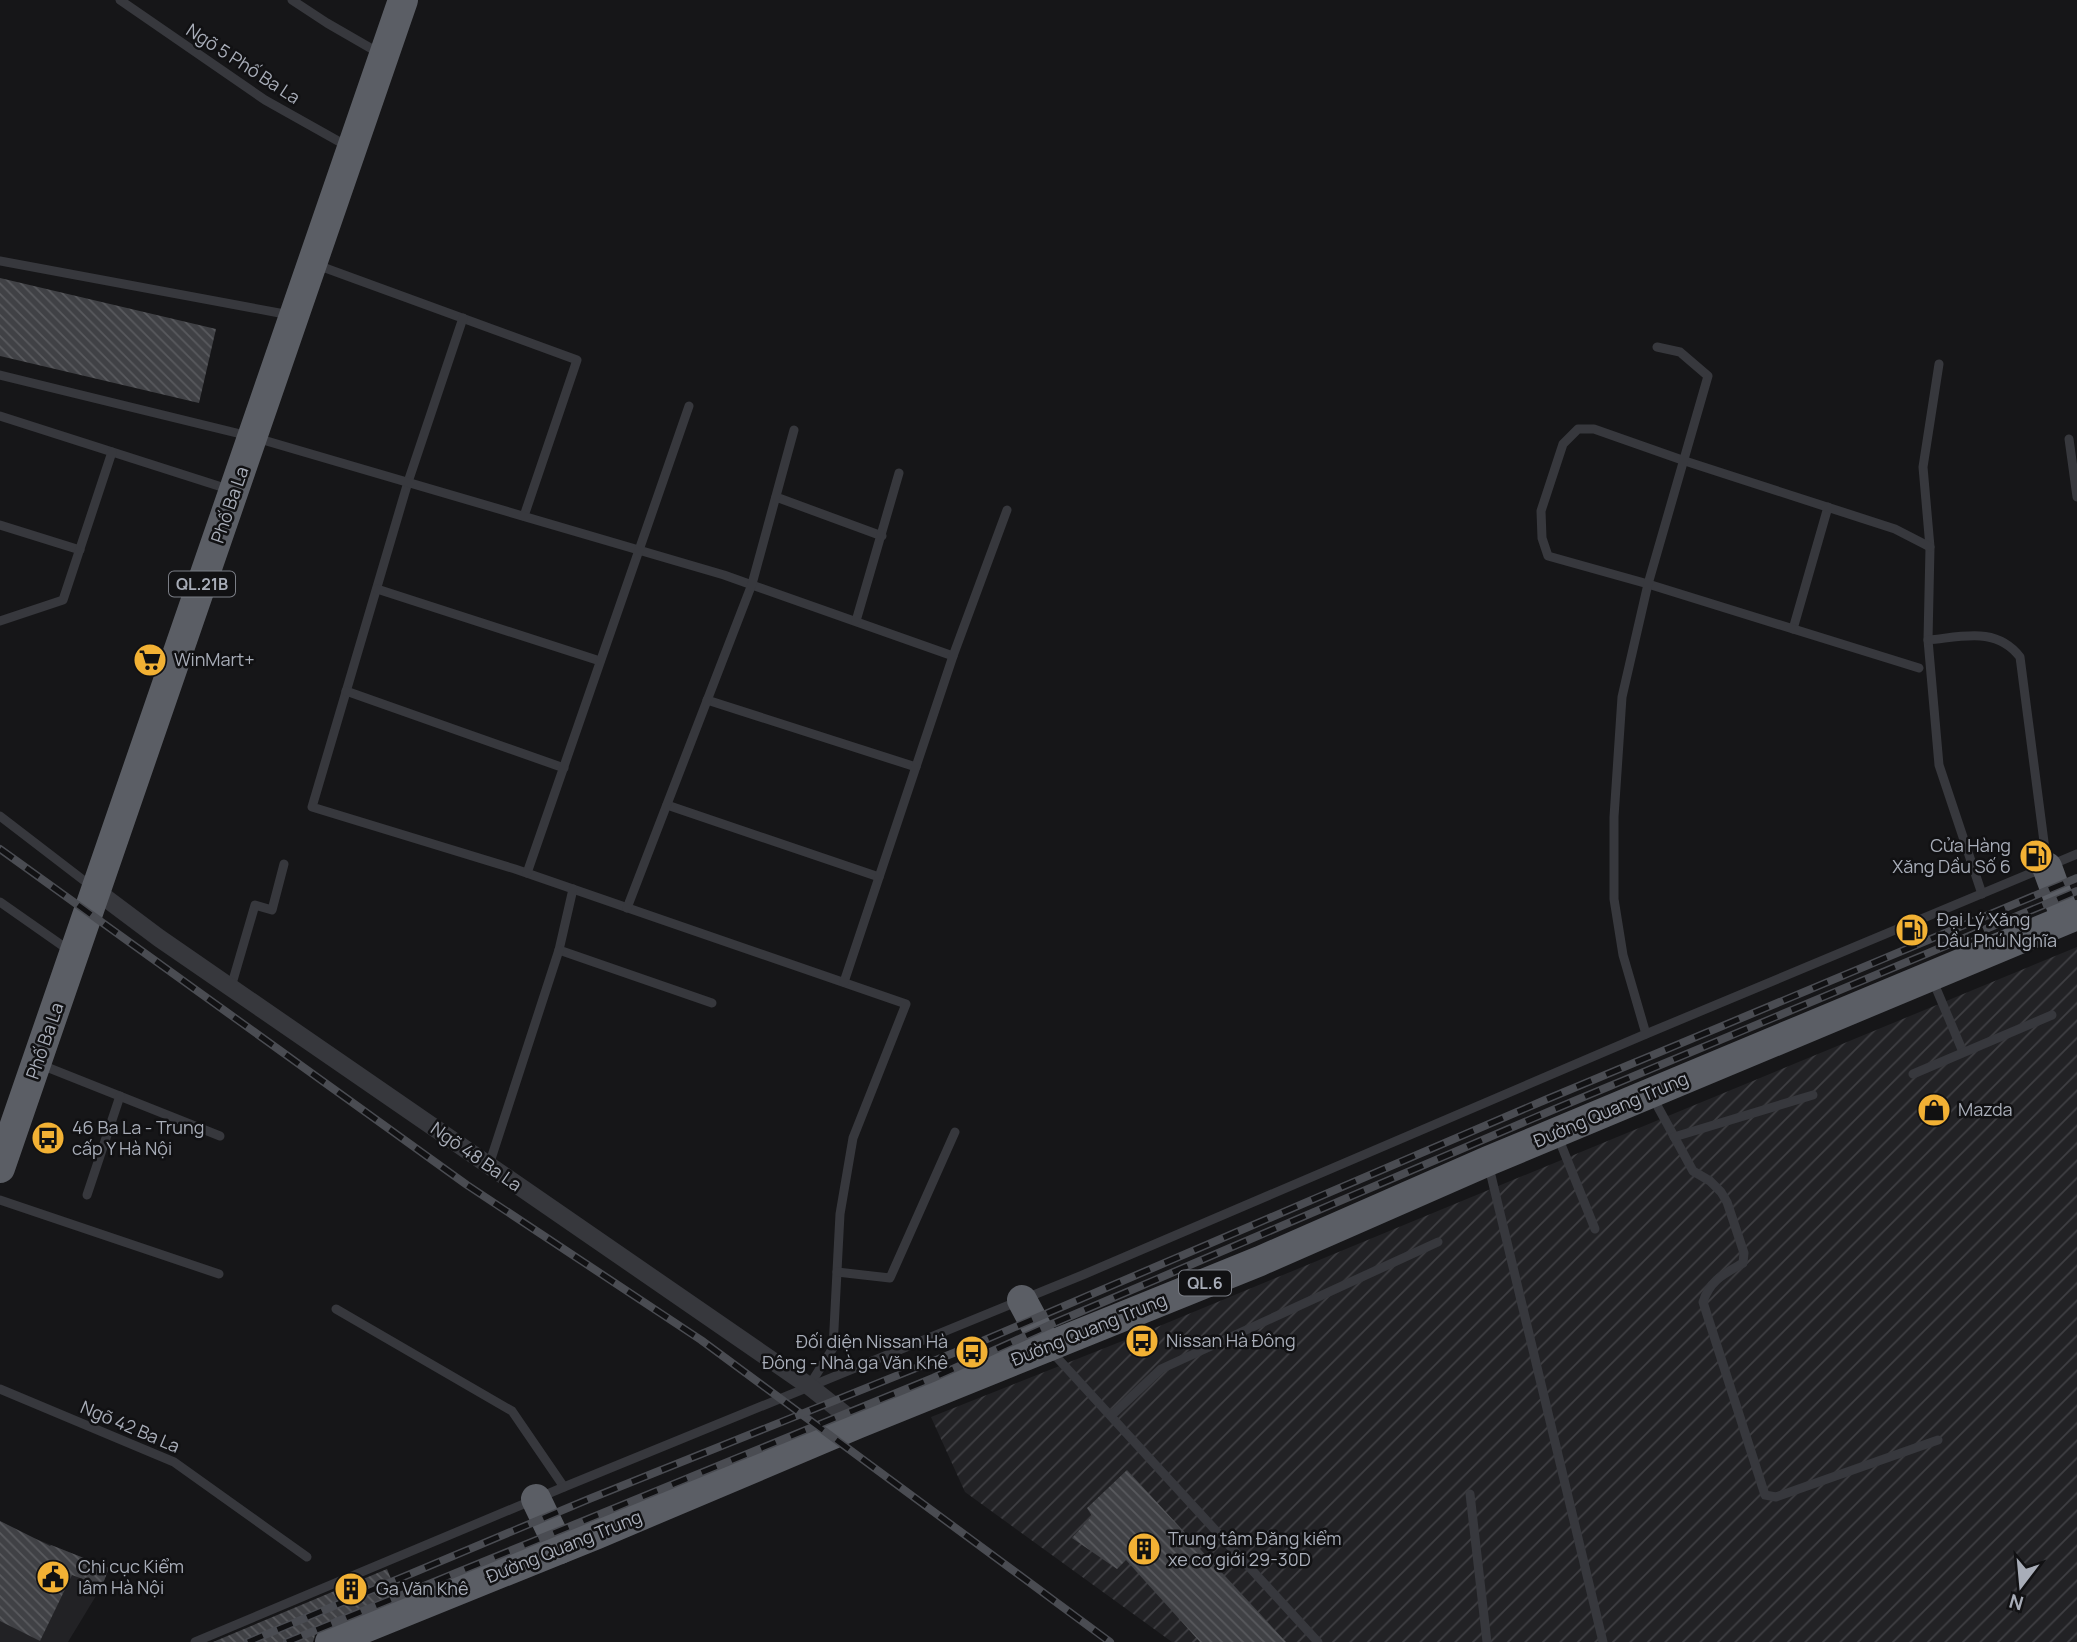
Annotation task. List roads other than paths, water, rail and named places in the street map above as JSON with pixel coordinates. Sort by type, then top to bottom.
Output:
[{"type":"highway","name":"Phố Ba La","points":[[0,1168],[12,1121],[37,1064],[403,0]]},
{"type":"highway","points":[[2047,867],[2071,917]]},
{"type":"highway","name":"Đường Quang Trung","points":[[330,1642],[1260,1261],[1488,1161],[2071,917]]},
{"type":"highway","points":[[1022,1300],[1047,1347]]},
{"type":"highway","points":[[536,1499],[560,1549]]},
{"type":"street","name":"Ngõ 48 Ba La","points":[[95,890],[159,939],[809,1386],[857,1424]]},
{"type":"lane","name":"Ngõ 5 Phố Ba La","points":[[120,0],[265,100],[352,149]]},
{"type":"lane","points":[[292,0],[384,56]]},
{"type":"lane","points":[[0,261],[295,316]]},
{"type":"lane","points":[[313,264],[577,359],[524,516]]},
{"type":"lane","points":[[463,318],[408,482],[312,807],[527,873],[906,1003],[853,1138],[840,1214],[833,1348],[809,1386]]},
{"type":"lane","points":[[1646,1034],[1623,956],[1614,899],[1614,817],[1622,697],[1648,584],[1708,376],[1680,352],[1657,347]]},
{"type":"lane","points":[[1939,364],[1923,467],[1930,547],[1928,640],[1939,765],[1982,894]]},
{"type":"lane","points":[[0,375],[253,437],[524,516],[752,584],[953,656]]},
{"type":"lane","points":[[527,873],[689,406]]},
{"type":"lane","points":[[0,416],[235,491]]},
{"type":"lane","points":[[1919,667],[1548,556],[1542,538],[1541,511],[1563,444],[1578,429],[1594,429],[1895,529],[1930,547]]},
{"type":"lane","points":[[627,908],[752,584],[794,430]]},
{"type":"lane","points":[[2069,439],[2077,497]]},
{"type":"lane","points":[[0,621],[63,600],[112,452]]},
{"type":"lane","points":[[856,621],[899,473]]},
{"type":"lane","points":[[776,497],[882,536]]},
{"type":"lane","points":[[1793,629],[1828,507]]},
{"type":"lane","points":[[844,982],[953,656],[1007,510]]},
{"type":"lane","points":[[0,525],[80,550]]},
{"type":"lane","points":[[377,589],[600,661]]},
{"type":"lane","points":[[1928,640],[1989,635],[2012,647],[2020,657],[2047,867]]},
{"type":"lane","points":[[346,691],[564,768]]},
{"type":"lane","points":[[707,700],[916,767]]},
{"type":"lane","points":[[667,805],[879,877]]},
{"type":"lane","points":[[0,816],[95,890]]},
{"type":"lane","points":[[195,1642],[564,1487],[1085,1275],[1646,1034],[2077,854]]},
{"type":"lane","points":[[230,988],[255,905],[272,910],[284,864]]},
{"type":"lane","points":[[489,1165],[559,950],[573,889]]},
{"type":"lane","points":[[0,902],[74,954]]},
{"type":"lane","points":[[559,950],[712,1003]]},
{"type":"lane","points":[[1931,976],[1963,1052]]},
{"type":"lane","points":[[1913,1074],[2052,1015]]},
{"type":"lane","points":[[37,1064],[220,1136]]},
{"type":"lane","points":[[1651,1093],[1693,1171],[1710,1181],[1727,1202],[1744,1253],[1743,1263],[1719,1277],[1707,1289],[1703,1302],[1765,1495],[1776,1497],[1938,1440]]},
{"type":"lane","points":[[1674,1137],[1813,1095]]},
{"type":"lane","points":[[87,1195],[120,1096]]},
{"type":"lane","points":[[837,1272],[890,1278],[955,1132]]},
{"type":"lane","points":[[1556,1133],[1595,1229]]},
{"type":"lane","points":[[1488,1161],[1603,1642]]},
{"type":"lane","points":[[0,1200],[219,1274]]},
{"type":"lane","points":[[1111,1416],[1161,1369],[1438,1242]]},
{"type":"lane","points":[[336,1309],[512,1411],[564,1487]]},
{"type":"lane","points":[[1047,1347],[1318,1642]]},
{"type":"lane","name":"Ngõ 42 Ba La","points":[[0,1389],[174,1462],[307,1557]]},
{"type":"lane","points":[[1469,1494],[1487,1642]]},
{"type":"railway","points":[[0,849],[467,1185],[701,1340],[1110,1642]]},
{"type":"railway","points":[[248,1642],[589,1499],[966,1348],[1545,1100],[2077,878]]},
{"type":"railway","points":[[287,1642],[933,1378],[1052,1324],[1555,1109],[2077,891]]},
{"type":"place","name":"WinMart+","points":[[150,660]]},
{"type":"place","name":"Cửa Hàng Xăng Dầu Số 6","points":[[2036,856]]},
{"type":"place","name":"Đại Lý Xăng Dầu Phú Nghĩa","points":[[1912,930]]},
{"type":"place","name":"Mazda","points":[[1934,1110]]},
{"type":"place","name":"46 Ba La - Trung cấp Y Hà Nội","points":[[48,1138]]},
{"type":"place","name":"Nissan Hà Đông","points":[[1142,1341]]},
{"type":"place","name":"Đối diện Nissan Hà Đông - Nhà ga Văn Khê","points":[[972,1352]]},
{"type":"place","name":"Trung tâm Đăng kiểm xe cơ giới 29-30D","points":[[1144,1549]]},
{"type":"place","name":"Chi cục Kiểm lâm Hà Nội","points":[[53,1577]]},
{"type":"place","name":"Ga Văn Khê","points":[[351,1589]]}]
